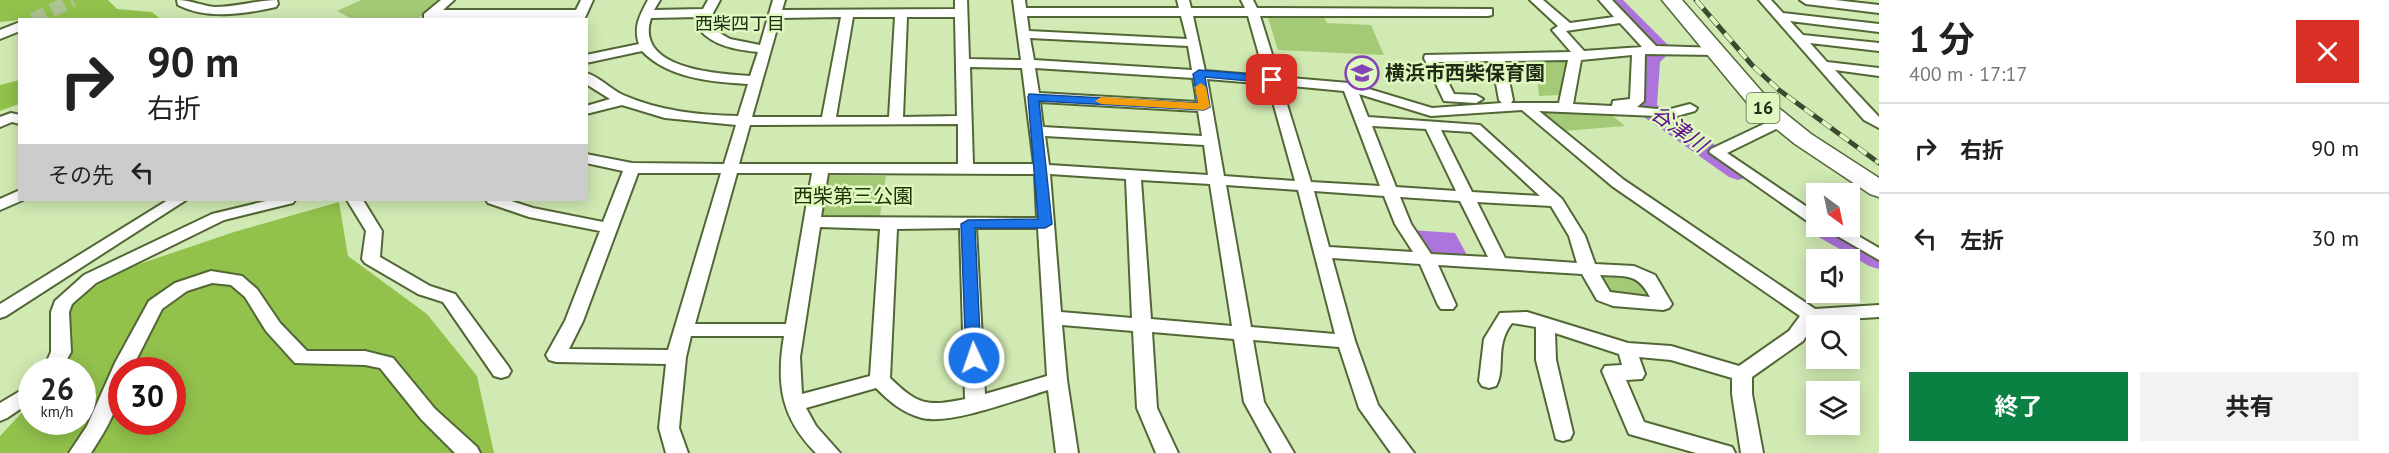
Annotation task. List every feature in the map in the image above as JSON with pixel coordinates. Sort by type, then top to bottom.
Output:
[{"type":"highway","name":"16","points":[[1672,0],[1762,106],[1783,124],[1879,189]]},
{"type":"street","points":[[180,2],[205,9],[237,9],[272,4],[271,0]]},
{"type":"street","points":[[428,17],[448,0]]},
{"type":"street","points":[[428,17],[578,17],[587,0]]},
{"type":"street","points":[[654,0],[642,23],[645,46],[654,56],[679,69],[720,79],[756,80]]},
{"type":"street","points":[[714,0],[707,14],[705,29],[722,42],[741,47],[765,49]]},
{"type":"street","points":[[1246,0],[1253,12],[1304,184],[1346,341],[1369,408],[1403,453]]},
{"type":"street","points":[[1310,0],[1318,12]]},
{"type":"street","points":[[1067,453],[1057,380],[1037,130],[1021,6],[1186,6],[1253,12],[1488,12],[1478,0]]},
{"type":"street","points":[[1536,0],[1567,27]]},
{"type":"street","points":[[1605,0],[1623,19],[1646,51],[1637,101],[1630,105],[1449,98],[1430,58],[1578,56],[1646,51],[1715,51]]},
{"type":"street","points":[[1765,0],[1869,117],[1879,124]]},
{"type":"street","points":[[1806,0],[1879,9]]},
{"type":"street","points":[[1186,6],[1254,402],[1283,453]]},
{"type":"street","points":[[677,453],[669,428],[676,357],[776,7],[848,14],[901,14],[961,7],[966,168]]},
{"type":"street","points":[[646,14],[707,14]]},
{"type":"street","points":[[828,121],[848,14]]},
{"type":"street","points":[[896,121],[901,14]]},
{"type":"street","points":[[1779,16],[1879,28]]},
{"type":"street","points":[[1578,56],[1558,30],[1623,19]]},
{"type":"street","points":[[0,35],[18,27]]},
{"type":"street","points":[[1023,34],[1194,43]]},
{"type":"street","points":[[1799,38],[1879,47]]},
{"type":"street","points":[[588,59],[645,46]]},
{"type":"street","points":[[1566,103],[1578,56]]},
{"type":"street","points":[[1498,57],[1506,100]]},
{"type":"street","points":[[962,63],[1027,64],[1199,74],[1349,87],[1431,112],[1566,103],[1660,112],[1666,115],[1690,108]]},
{"type":"street","points":[[1823,64],[1879,72]]},
{"type":"street","points":[[588,78],[607,92],[640,107],[681,116],[745,120],[964,120]]},
{"type":"street","points":[[1349,87],[1403,224],[1427,260],[1447,305]]},
{"type":"street","points":[[1033,97],[1204,107]]},
{"type":"street","points":[[588,109],[624,100]]},
{"type":"street","points":[[1525,106],[1618,183],[1811,315],[1879,311]]},
{"type":"street","points":[[1322,252],[1588,269],[1577,236],[1556,202],[1475,128],[1362,122]]},
{"type":"street","points":[[1783,124],[1773,125],[1716,152],[1806,213]]},
{"type":"street","points":[[1432,126],[1500,265]]},
{"type":"street","points":[[1037,130],[1209,141]]},
{"type":"street","points":[[588,158],[633,168],[1041,169],[1304,184],[1556,202]]},
{"type":"street","points":[[633,168],[574,321],[556,356],[676,357]]},
{"type":"street","points":[[821,168],[790,357],[788,384],[797,413],[829,453]]},
{"type":"street","points":[[1133,174],[1147,408],[1167,453]]},
{"type":"street","points":[[0,206],[18,196]]},
{"type":"street","points":[[0,312],[176,201]]},
{"type":"street","points":[[58,357],[61,352],[60,312],[64,301],[90,279],[109,267],[219,217],[282,201]]},
{"type":"street","points":[[497,201],[529,212],[610,228]]},
{"type":"street","points":[[364,203],[374,231],[371,259],[424,290],[449,297],[501,370]]},
{"type":"street","points":[[813,222],[1045,224]]},
{"type":"street","points":[[889,224],[880,380],[904,403],[926,411],[950,408],[1057,380]]},
{"type":"street","points":[[968,224],[975,402]]},
{"type":"street","points":[[1847,237],[1879,255]]},
{"type":"street","points":[[80,453],[96,429],[125,363],[155,305],[181,287],[211,276],[236,280],[251,293],[273,327],[302,358],[365,358],[386,363],[428,414],[469,453]]},
{"type":"street","points":[[1489,381],[1489,356],[1496,330],[1507,317],[1527,318],[1627,350],[1671,353],[1742,374]]},
{"type":"street","points":[[1053,318],[1346,341]]},
{"type":"street","points":[[1742,374],[1796,336],[1806,322]]},
{"type":"street","points":[[1545,324],[1546,360],[1563,433]]},
{"type":"street","points":[[683,330],[795,330]]},
{"type":"street","points":[[1627,350],[1635,374],[1612,371],[1636,428],[1724,453]]},
{"type":"street","points":[[1742,374],[1742,394],[1752,453]]},
{"type":"street","points":[[793,404],[880,380]]},
{"type":"street","points":[[0,413],[18,401]]},
{"type":"green space","points":[[0,0],[108,0],[117,9],[152,12],[159,18],[18,18],[18,20],[0,22]]},
{"type":"green space","points":[[361,0],[441,0],[419,18],[350,18],[337,11]]},
{"type":"green space","points":[[1267,15],[1323,15],[1327,23],[1371,25],[1384,55],[1278,50]]},
{"type":"green space","points":[[1569,58],[1559,95],[1539,96],[1535,59]]},
{"type":"green space","points":[[18,80],[18,104],[0,111],[0,85]]},
{"type":"green space","points":[[1535,109],[1608,112],[1625,126],[1564,131]]},
{"type":"green space","name":"西柴第三公園","points":[[828,176],[886,176],[880,216],[818,218]]},
{"type":"green space","points":[[339,202],[348,256],[427,314],[477,376],[494,453],[0,453],[0,436],[18,417],[18,435],[96,435],[96,357],[58,357],[67,308],[113,273],[234,232]]},
{"type":"green space","points":[[1598,274],[1640,278],[1652,300],[1609,295]]},
{"type":"shaded area","points":[[1410,230],[1455,233],[1468,257],[1427,253]]},
{"type":"waterway","name":"谷津川","points":[[1612,0],[1658,45],[1656,55],[1650,59],[1645,107],[1738,172]]},
{"type":"waterway","name":"谷津川","points":[[1839,237],[1879,260]]},
{"type":"tunnel","points":[[37,18],[73,0]]},
{"type":"railway","points":[[1696,0],[1752,65],[1779,90],[1879,163]]},
{"type":"slow traffic","points":[[1101,101],[1204,107],[1201,87]]},
{"type":"place","name":"横浜市西柴保育園","points":[[1362,73]]},
{"type":"district","name":"西柴四丁目","points":[[740,24]]},
{"type":"route","points":[[974,358],[968,224],[1045,224],[1033,97],[1204,107],[1199,74],[1272,80]]}]
